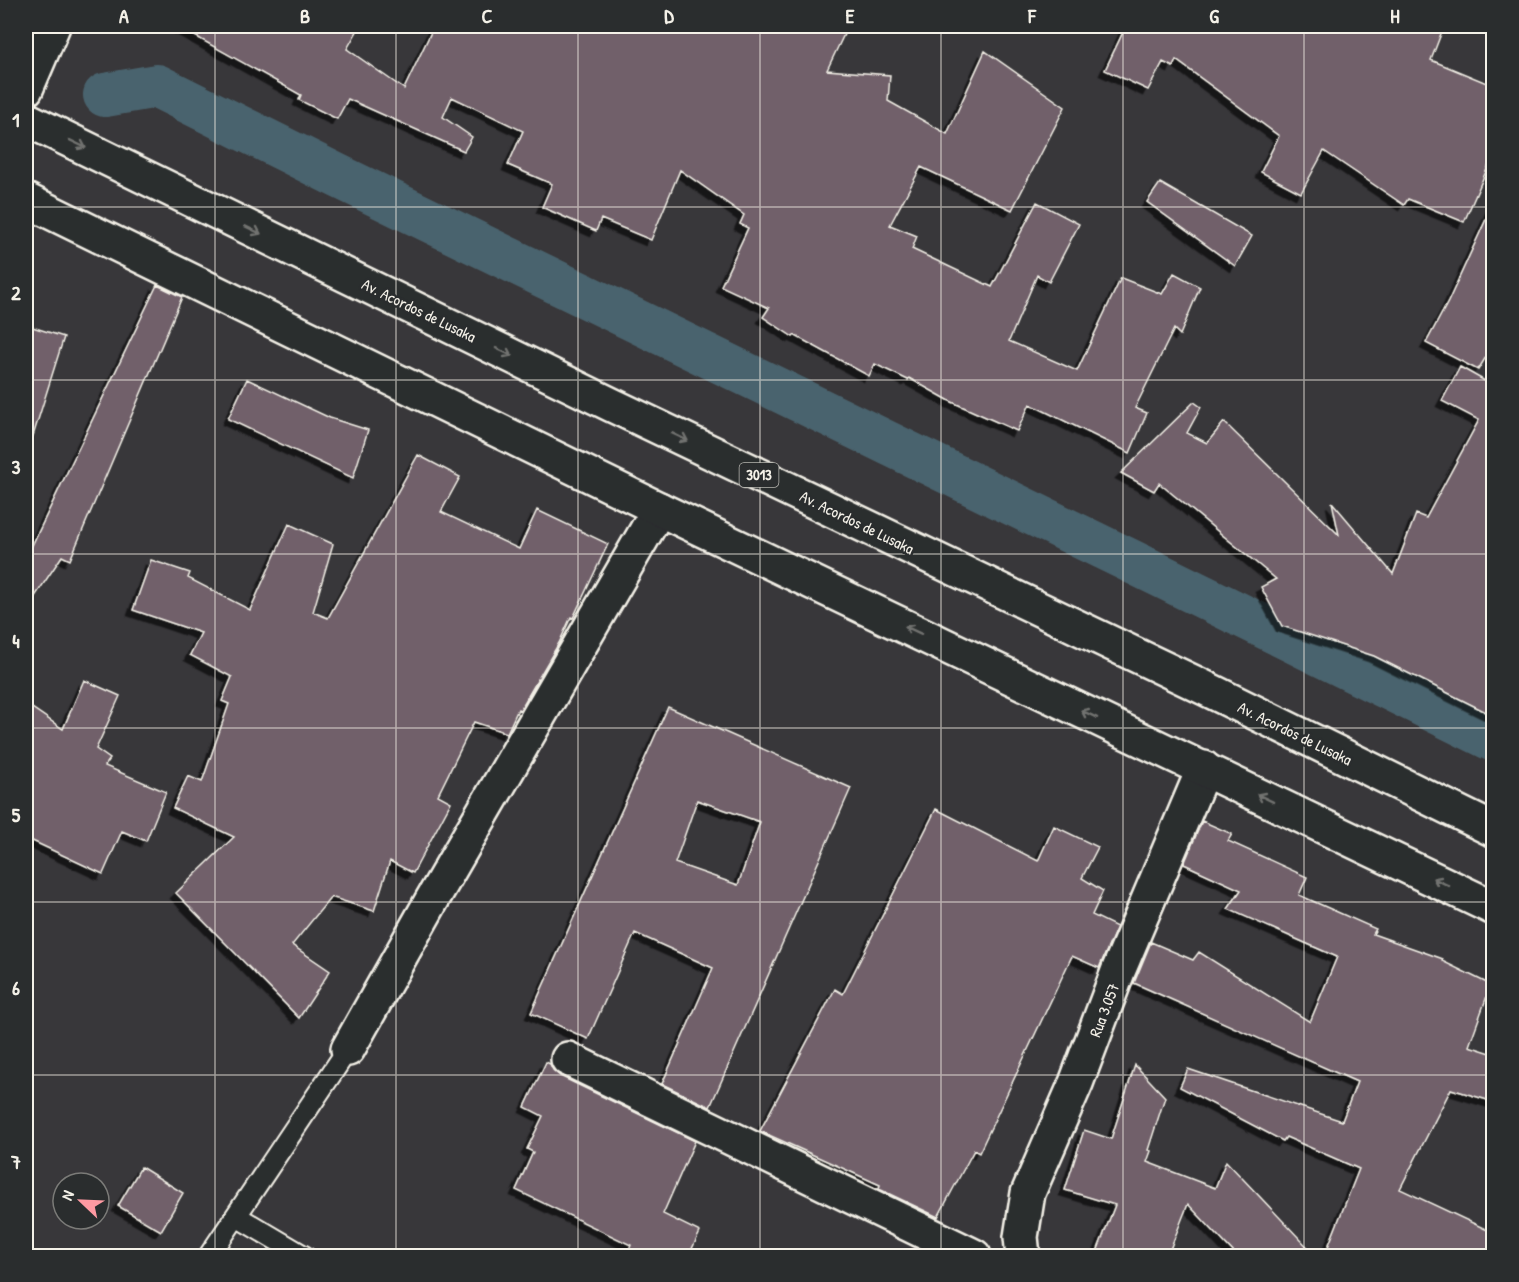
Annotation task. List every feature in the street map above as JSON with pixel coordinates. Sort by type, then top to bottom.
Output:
[{"type":"main road","points":[[27,82],[53,26]]},
{"type":"main road","name":"Av. Acordos de Lusaka","points":[[26,119],[612,405],[1203,687],[1494,830]]},
{"type":"main road","points":[[26,200],[659,509],[1494,908]]},
{"type":"main road","points":[[348,1049],[659,509]]},
{"type":"main road","name":"Rua 3.057","points":[[1023,1257],[1021,1237],[1028,1193],[1076,1083],[1119,969],[1204,768]]},
{"type":"main road","points":[[568,1059],[974,1257]]},
{"type":"lane","points":[[209,1257],[348,1049]]},
{"type":"lane","points":[[237,1215],[304,1257]]},
{"type":"building","points":[[177,26],[360,26],[347,49],[404,89],[434,26],[848,26],[827,70],[890,75],[888,101],[947,134],[985,51],[1065,107],[1012,210],[921,167],[890,225],[917,236],[912,249],[992,287],[1037,202],[1079,224],[1049,282],[1037,275],[1009,341],[1077,371],[1121,278],[1162,294],[1174,273],[1200,287],[1180,335],[1174,329],[1135,408],[1147,413],[1130,453],[1030,404],[1017,431],[950,401],[909,378],[908,380],[875,364],[869,376],[794,335],[793,337],[763,317],[769,308],[721,286],[748,228],[740,224],[744,215],[680,170],[651,240],[601,219],[596,231],[542,207],[552,184],[508,165],[523,131],[452,97],[443,117],[472,137],[464,151],[348,99],[337,119],[299,100],[301,95]]},
{"type":"building","points":[[1126,26],[1444,26],[1431,60],[1494,86],[1494,153],[1464,222],[1408,199],[1404,205],[1324,151],[1301,193],[1261,172],[1279,136],[1176,60],[1173,67],[1163,62],[1148,90],[1105,70]]},
{"type":"building","points":[[1160,183],[1252,236],[1235,266],[1147,202]]},
{"type":"building","points":[[1494,202],[1494,344],[1478,370],[1426,343],[1448,302]]},
{"type":"building","points":[[157,285],[182,297],[70,560],[62,556],[26,610],[26,558]]},
{"type":"building","points":[[26,325],[64,337],[33,436],[26,435]]},
{"type":"building","points":[[1460,367],[1494,386],[1494,716],[1374,656],[1282,626],[1261,587],[1276,579],[1159,483],[1154,491],[1121,473],[1194,402],[1201,407],[1187,433],[1207,443],[1224,422],[1339,535],[1332,502],[1393,574],[1416,514],[1426,518],[1479,420],[1442,401]]},
{"type":"building","points":[[247,379],[330,418],[368,430],[353,478],[228,419]]},
{"type":"building","points":[[418,455],[460,477],[441,512],[519,549],[537,510],[608,544],[573,618],[571,617],[559,643],[520,710],[518,709],[507,733],[474,722],[438,795],[451,802],[413,873],[390,861],[374,911],[331,897],[292,945],[330,971],[299,1018],[176,893],[234,837],[173,808],[188,776],[202,782],[229,704],[222,701],[232,677],[190,655],[201,633],[133,610],[151,560],[190,573],[188,578],[250,610],[289,524],[333,544],[313,612],[328,618]]},
{"type":"building","points":[[84,680],[120,696],[96,749],[110,759],[105,766],[166,792],[146,841],[122,831],[103,874],[26,838],[26,704],[63,729]]},
{"type":"building","points":[[668,707],[851,788],[710,1107],[662,1084],[713,968],[635,933],[588,1039],[531,1013]],"holes":[[[697,800],[760,822],[738,885],[675,863]]]},
{"type":"building","points":[[936,809],[1038,861],[1054,826],[1098,847],[1082,878],[1103,891],[1092,915],[1117,927],[1099,968],[1072,956],[979,1153],[974,1150],[938,1217],[879,1189],[880,1185],[760,1131],[835,989],[843,994]]},
{"type":"building","points":[[1202,821],[1232,834],[1228,841],[1307,877],[1299,895],[1376,929],[1373,934],[1443,959],[1442,961],[1491,985],[1469,1046],[1494,1054],[1494,1102],[1451,1089],[1400,1189],[1494,1233],[1494,1257],[1324,1257],[1359,1169],[1286,1137],[1283,1141],[1180,1087],[1188,1069],[1342,1121],[1357,1082],[1134,983],[1151,942],[1193,960],[1199,952],[1310,1022],[1337,957],[1228,909],[1241,890],[1184,864]]},
{"type":"building","points":[[546,1062],[560,1076],[695,1141],[663,1214],[700,1232],[688,1257],[626,1257],[631,1245],[516,1190],[533,1152],[527,1149],[543,1116],[525,1107]]},
{"type":"building","points":[[1135,1065],[1165,1097],[1148,1150],[1151,1151],[1147,1162],[1215,1188],[1226,1161],[1317,1257],[1238,1257],[1188,1204],[1167,1257],[1095,1257],[1115,1205],[1065,1190],[1084,1130],[1111,1139]]},
{"type":"building","points":[[141,1167],[183,1193],[161,1231],[118,1206]]},
{"type":"waterway","points":[[105,95],[157,86],[1494,740]]}]
